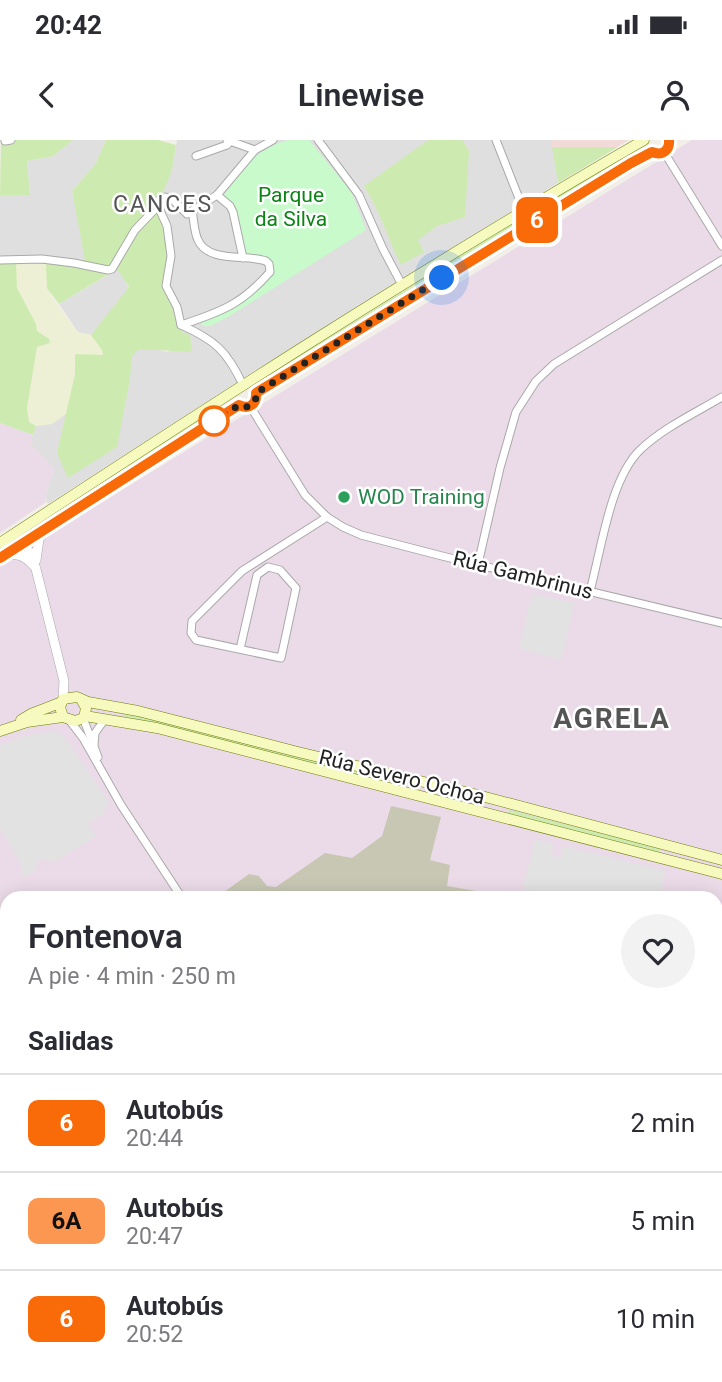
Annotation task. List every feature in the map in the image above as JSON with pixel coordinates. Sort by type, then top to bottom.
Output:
[{"type":"main road","points":[[0,543],[240,387],[524,211],[645,140],[652,152],[657,154],[664,152],[669,146],[669,140]]},
{"type":"main road","points":[[256,393],[444,276],[652,152]]},
{"type":"main road","points":[[1,555],[256,400],[256,393],[251,387],[240,387]]},
{"type":"main road","points":[[240,387],[234,398],[244,406]]},
{"type":"main road","points":[[67,719],[60,711],[70,699],[86,708],[84,717]]},
{"type":"main road","name":"Rúa Severo Ochoa","points":[[0,732],[31,714],[70,699],[145,712],[722,860]]},
{"type":"main road","name":"Rúa Severo Ochoa","points":[[11,726],[33,721],[84,717],[106,718],[157,728],[722,874]]},
{"type":"main road","points":[[395,790],[397,784],[405,782],[569,823],[589,825]]},
{"type":"street","points":[[181,325],[177,307],[166,286],[171,256],[167,226],[158,206],[159,200],[165,197],[173,200],[187,214],[217,195],[256,150],[273,140]]},
{"type":"street","points":[[318,140],[359,195],[402,285]]},
{"type":"street","points":[[196,156],[229,141],[256,150]]},
{"type":"street","points":[[497,142],[524,211]]},
{"type":"street","points":[[664,152],[722,246]]},
{"type":"street","points":[[217,195],[233,212],[243,258]]},
{"type":"street","points":[[0,260],[42,259],[101,270],[112,269],[135,230],[158,206]]},
{"type":"street","points":[[181,325],[219,313],[243,299],[270,272],[266,261],[214,253],[205,248],[198,240],[192,211]]},
{"type":"street","points":[[478,564],[516,412],[536,381],[554,364],[722,260]]},
{"type":"street","points":[[181,325],[207,337],[226,354],[240,387]]},
{"type":"street","points":[[590,591],[613,500],[627,465],[641,449],[658,436],[722,397]]},
{"type":"street","name":"Rúa Gambrinus","points":[[244,406],[294,481],[315,506],[327,517],[361,534],[722,623]]},
{"type":"street","points":[[240,649],[257,575],[268,567],[280,569],[296,588],[281,658],[196,640],[191,633],[192,621],[242,571],[327,517]]},
{"type":"street","points":[[36,569],[39,539],[47,528]]},
{"type":"street","points":[[18,547],[29,551],[36,569],[70,699]]},
{"type":"street","points":[[1,555],[22,556],[36,569]]},
{"type":"street","points":[[84,717],[109,783]]},
{"type":"street","points":[[94,746],[95,733],[106,718]]},
{"type":"street","points":[[67,719],[83,738],[178,891]]},
{"type":"shaded area","points":[[73,140],[106,140],[96,163],[72,191],[86,260],[0,257],[0,195],[30,194],[27,161],[53,156]]},
{"type":"shaded area","points":[[177,140],[552,140],[558,183],[256,370],[48,504],[45,497],[54,469],[30,444],[36,426],[52,423],[139,348],[168,352],[182,332],[167,291],[158,211],[154,203],[172,170]]},
{"type":"shaded area","points":[[552,140],[629,140],[617,147],[552,147]]},
{"type":"shaded area","points":[[692,140],[722,140],[722,891],[0,891],[0,565]]},
{"type":"shaded area","points":[[15,262],[46,263],[51,296],[77,332],[91,335],[102,350],[103,355],[76,355],[67,413],[52,424],[36,426],[29,422],[27,408],[37,347],[50,343],[37,331],[17,288]]},
{"type":"shaded area","points":[[118,269],[129,288],[91,335],[78,332],[59,304]]},
{"type":"shaded area","points":[[0,423],[33,435],[30,444],[54,469],[45,497],[46,502],[0,533]]},
{"type":"shaded area","points":[[532,594],[575,603],[561,660],[519,649]]},
{"type":"shaded area","points":[[57,731],[58,736],[63,734],[110,804],[104,807],[106,812],[88,824],[96,836],[55,862],[38,859],[36,870],[23,878],[20,863],[0,828],[0,745],[24,736]]},
{"type":"shaded area","points":[[391,806],[441,817],[430,860],[450,865],[447,886],[476,891],[226,891],[249,874],[259,876],[267,886],[276,887],[325,853],[352,858],[382,836]]},
{"type":"shaded area","points":[[535,839],[554,844],[551,855],[558,857],[561,857],[563,846],[666,871],[662,891],[523,889]]},
{"type":"green space","points":[[1,140],[73,140],[53,156],[27,161],[30,195],[0,195]]},
{"type":"green space","points":[[106,140],[158,140],[176,145],[172,170],[162,195],[154,203],[166,233],[164,283],[182,332],[190,335],[192,352],[139,349],[132,356],[117,447],[68,478],[57,453],[75,374],[75,354],[103,355],[91,335],[129,287],[117,269],[59,304],[47,288],[46,264],[16,262],[17,288],[37,331],[49,339],[50,343],[37,347],[27,408],[29,422],[36,426],[33,435],[0,423],[0,257],[85,260],[72,191],[96,163]]},
{"type":"green space","name":"Parque da Silva","points":[[289,140],[309,140],[352,193],[366,230],[228,317],[210,326],[203,326],[199,322],[242,302],[268,278],[273,267],[244,251],[241,234],[223,196],[258,154]]},
{"type":"green space","points":[[428,140],[462,140],[469,151],[465,217],[437,226],[418,240],[424,252],[401,265],[364,186]]},
{"type":"green space","points":[[552,147],[618,147],[558,183]]},
{"type":"green space","points":[[622,158],[625,162],[546,210],[543,205]]},
{"type":"green space","points":[[531,212],[534,217],[275,377],[272,373]]},
{"type":"green space","points":[[211,410],[214,416],[32,534],[25,531]]},
{"type":"green space","points":[[123,712],[379,776],[378,781],[123,716]]},
{"type":"green space","points":[[509,810],[661,848],[659,852],[517,816],[508,813]]},
{"type":"bus line","name":"6","points":[[0,558],[239,405],[248,407],[256,400],[256,393],[421,290],[631,163],[652,152],[664,152],[669,146],[669,140]]},
{"type":"place","name":"WOD Training","points":[[344,497]]},
{"type":"district","name":"CANCES","points":[[163,204]]},
{"type":"district","name":"AGRELA","points":[[612,718]]},
{"type":"route","points":[[214,421],[239,405],[248,407],[256,400],[256,393],[442,278]]}]
